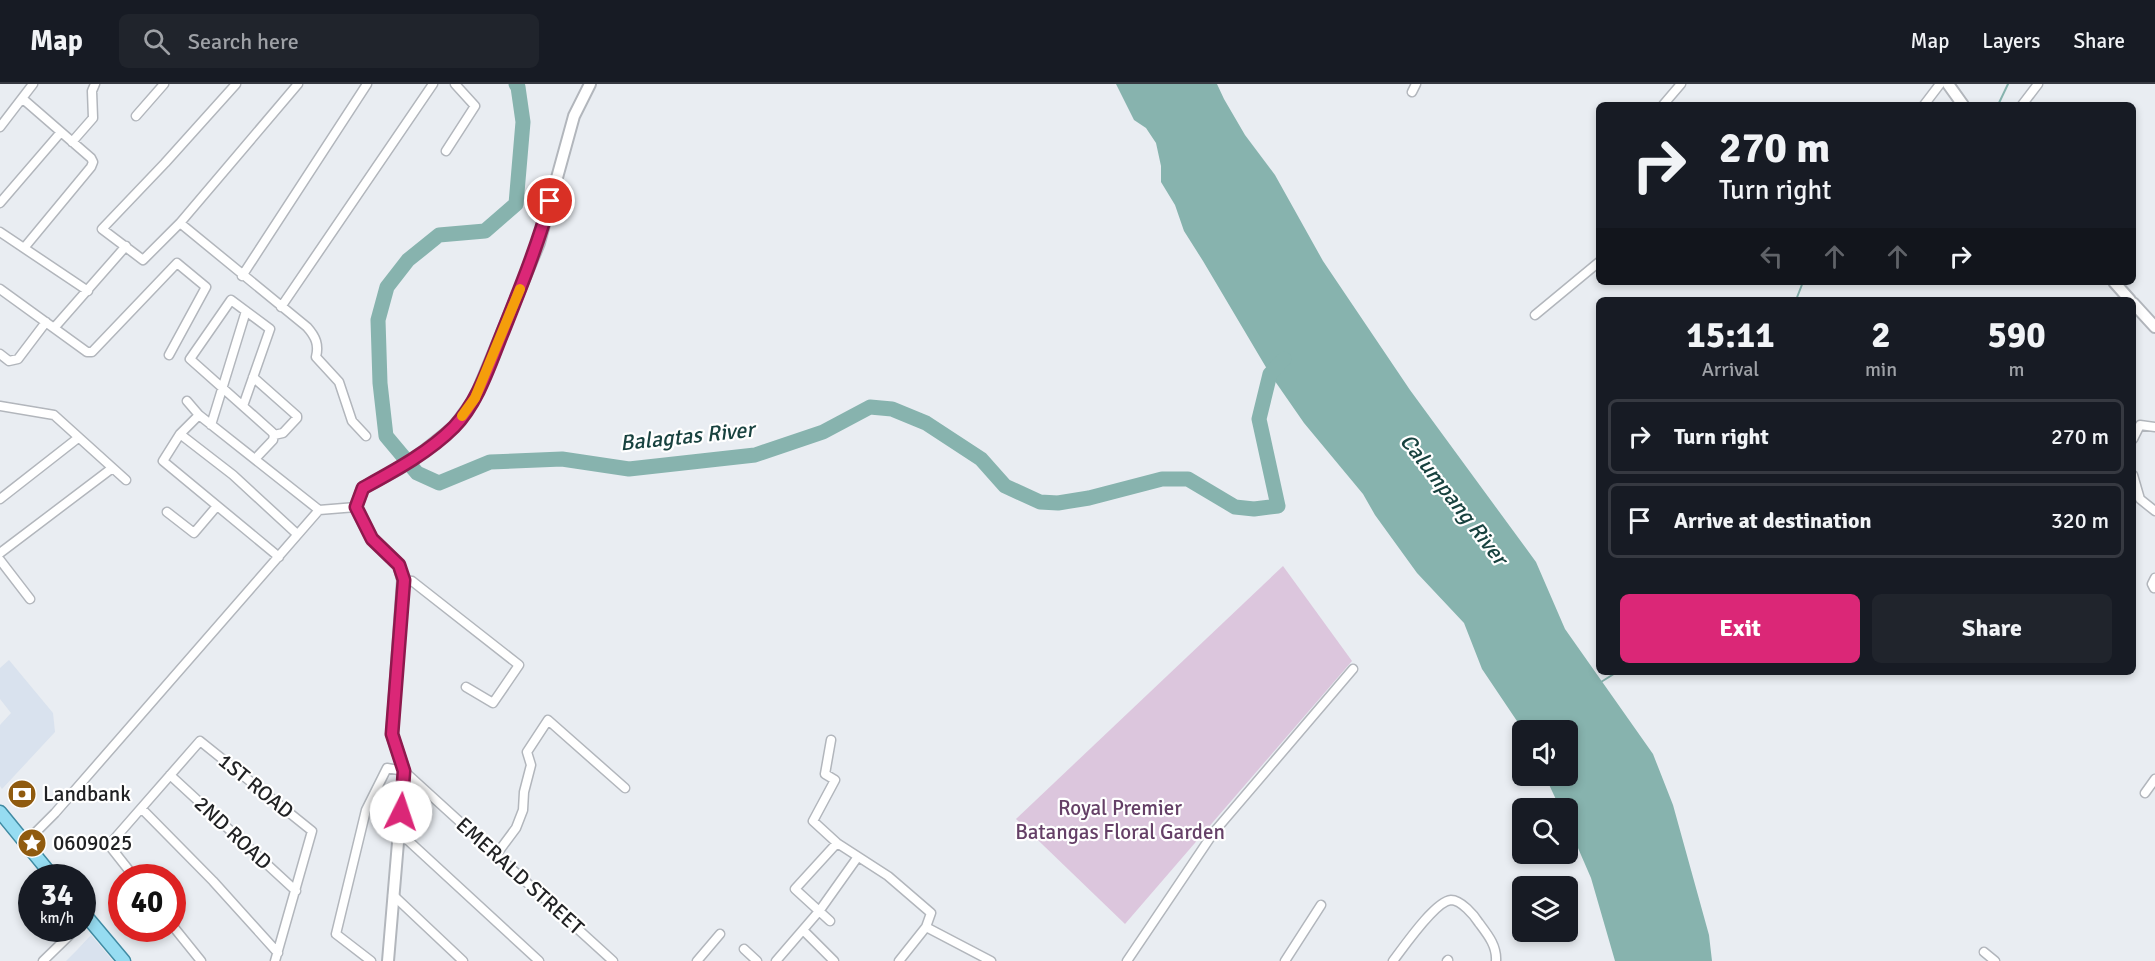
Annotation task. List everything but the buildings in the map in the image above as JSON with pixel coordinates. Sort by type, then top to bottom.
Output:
[{"type":"main road","points":[[0,813],[42,864]]},
{"type":"main road","points":[[96,931],[124,961]]},
{"type":"street","points":[[0,127],[33,84]]},
{"type":"street","points":[[72,142],[93,118],[92,91],[95,84]]},
{"type":"street","points":[[136,116],[164,84]]},
{"type":"street","points":[[236,84],[102,229],[143,260],[180,223],[298,84]]},
{"type":"street","points":[[242,276],[367,84]]},
{"type":"street","points":[[281,307],[433,84]]},
{"type":"street","points":[[446,151],[475,106],[455,84]]},
{"type":"street","points":[[388,961],[404,771],[392,734],[404,580],[399,565],[372,539],[356,507],[363,488],[400,468],[454,427],[475,398],[539,243],[574,116],[590,84]]},
{"type":"street","points":[[1666,102],[1681,84]]},
{"type":"street","points":[[1926,102],[1940,84]]},
{"type":"street","points":[[1948,84],[1961,102]]},
{"type":"street","points":[[2024,102],[2038,84]]},
{"type":"street","points":[[23,99],[93,162],[91,168],[24,248]]},
{"type":"street","points":[[0,203],[61,132]]},
{"type":"street","points":[[180,223],[242,276],[308,327],[315,336],[318,348],[316,357],[339,382],[352,421],[366,436]]},
{"type":"street","points":[[0,232],[88,291]]},
{"type":"street","points":[[54,328],[126,246]]},
{"type":"street","points":[[0,289],[87,352],[96,350],[177,263],[206,287],[170,355]]},
{"type":"street","points":[[1535,315],[1596,264]]},
{"type":"street","points":[[2117,285],[2128,297]]},
{"type":"street","points":[[243,406],[270,329],[231,300],[190,359],[274,435]]},
{"type":"street","points":[[2136,306],[2155,327]]},
{"type":"street","points":[[211,425],[246,311]]},
{"type":"street","points":[[0,354],[9,361],[18,359],[46,322]]},
{"type":"street","points":[[253,377],[297,416],[283,433],[274,435]]},
{"type":"street","points":[[187,401],[211,425],[319,510]]},
{"type":"street","points":[[0,406],[54,415],[111,469],[126,480]]},
{"type":"street","points":[[199,415],[180,434],[163,461],[279,557]]},
{"type":"street","points":[[2136,433],[2140,425],[2155,426]]},
{"type":"street","points":[[180,434],[232,475],[297,534]]},
{"type":"street","points":[[255,459],[273,440],[274,435]]},
{"type":"street","points":[[0,500],[78,438]]},
{"type":"street","points":[[0,553],[111,469]]},
{"type":"street","points":[[2136,486],[2140,500],[2155,511]]},
{"type":"street","points":[[167,512],[194,533],[218,506]]},
{"type":"street","points":[[25,843],[55,813],[319,510],[356,507]]},
{"type":"street","points":[[0,560],[30,599]]},
{"type":"street","points":[[2154,588],[2152,584],[2155,578]]},
{"type":"street","points":[[404,580],[412,581],[519,665],[493,703],[466,687]]},
{"type":"street","points":[[1127,961],[1214,832],[1353,669]]},
{"type":"street","points":[[496,855],[516,828],[523,810],[524,792],[531,765],[526,752],[548,720],[625,788]]},
{"type":"street","points":[[831,740],[825,774],[835,780],[813,821],[857,858],[888,876],[931,913],[926,927],[899,961]]},
{"type":"street","name":"1ST ROAD","points":[[170,775],[200,741],[312,831],[296,891]]},
{"type":"street","points":[[370,961],[336,934],[366,810],[387,768],[404,771]]},
{"type":"street","name":"EMERALD STREET","points":[[404,771],[611,959]]},
{"type":"street","points":[[124,864],[110,845],[170,775]]},
{"type":"street","name":"2ND ROAD","points":[[170,775],[296,891]]},
{"type":"street","points":[[2145,793],[2155,779]]},
{"type":"street","points":[[142,809],[213,881],[277,957]]},
{"type":"street","points":[[400,833],[539,961]]},
{"type":"street","points":[[830,921],[795,889],[837,843]]},
{"type":"street","points":[[776,961],[820,910],[857,858]]},
{"type":"street","points":[[277,957],[296,891]]},
{"type":"street","points":[[393,895],[463,961]]},
{"type":"street","points":[[1394,961],[1437,907],[1450,900],[1457,901],[1475,917],[1494,946],[1496,961]]},
{"type":"street","points":[[1285,961],[1321,905]]},
{"type":"street","points":[[926,927],[991,961]]},
{"type":"street","points":[[803,930],[834,961]]},
{"type":"street","points":[[697,961],[720,934]]},
{"type":"street","points":[[43,961],[63,942]]},
{"type":"street","points":[[186,942],[201,961]]},
{"type":"street","points":[[744,949],[757,961]]},
{"type":"street","points":[[1984,952],[1995,961]]},
{"type":"shaded area","points":[[9,660],[53,713],[55,732],[2,789],[0,786],[0,725],[11,713],[0,699],[0,668]]},
{"type":"shaded area","points":[[96,941],[113,961],[66,961],[84,942]]},
{"type":"green space","name":"Royal Premier Batangas Floral Garden","points":[[1283,566],[1352,661],[1125,924],[1016,819]]},
{"type":"water","name":"Calumpang River","points":[[1116,84],[1217,84],[1245,135],[1275,175],[1323,261],[1410,390],[1536,562],[1565,629],[1653,754],[1673,805],[1709,935],[1712,961],[1615,961],[1591,878],[1578,848],[1578,798],[1555,798],[1550,786],[1578,786],[1578,720],[1516,720],[1482,669],[1464,623],[1417,573],[1375,515],[1363,494],[1304,423],[1270,374],[1184,231],[1175,205],[1161,182],[1161,166],[1156,143],[1146,128],[1134,120]]},
{"type":"waterway","name":"Balagtas River","points":[[516,84],[523,122],[516,204],[485,231],[439,235],[408,260],[387,287],[378,320],[380,383],[386,436],[417,473],[439,483],[490,462],[562,459],[629,469],[755,455],[823,432],[870,407],[892,409],[926,423],[981,459],[1005,486],[1040,502],[1058,503],[1089,498],[1162,479],[1188,479],[1235,507],[1254,509],[1278,506],[1259,419],[1270,374],[1284,359]]},
{"type":"waterway","points":[[1999,102],[2008,84]]},
{"type":"waterway","points":[[1797,297],[1802,285]]},
{"type":"waterway","points":[[1601,682],[1612,675]]},
{"type":"slow traffic","points":[[462,416],[475,398],[520,289]]},
{"type":"place","name":"Landbank","points":[[22,794]]},
{"type":"place","name":"0609025","points":[[32,843]]},
{"type":"route","points":[[401,812],[404,771],[392,734],[404,580],[399,565],[372,539],[356,507],[363,488],[400,468],[454,427],[475,398],[539,243],[550,201]]}]
